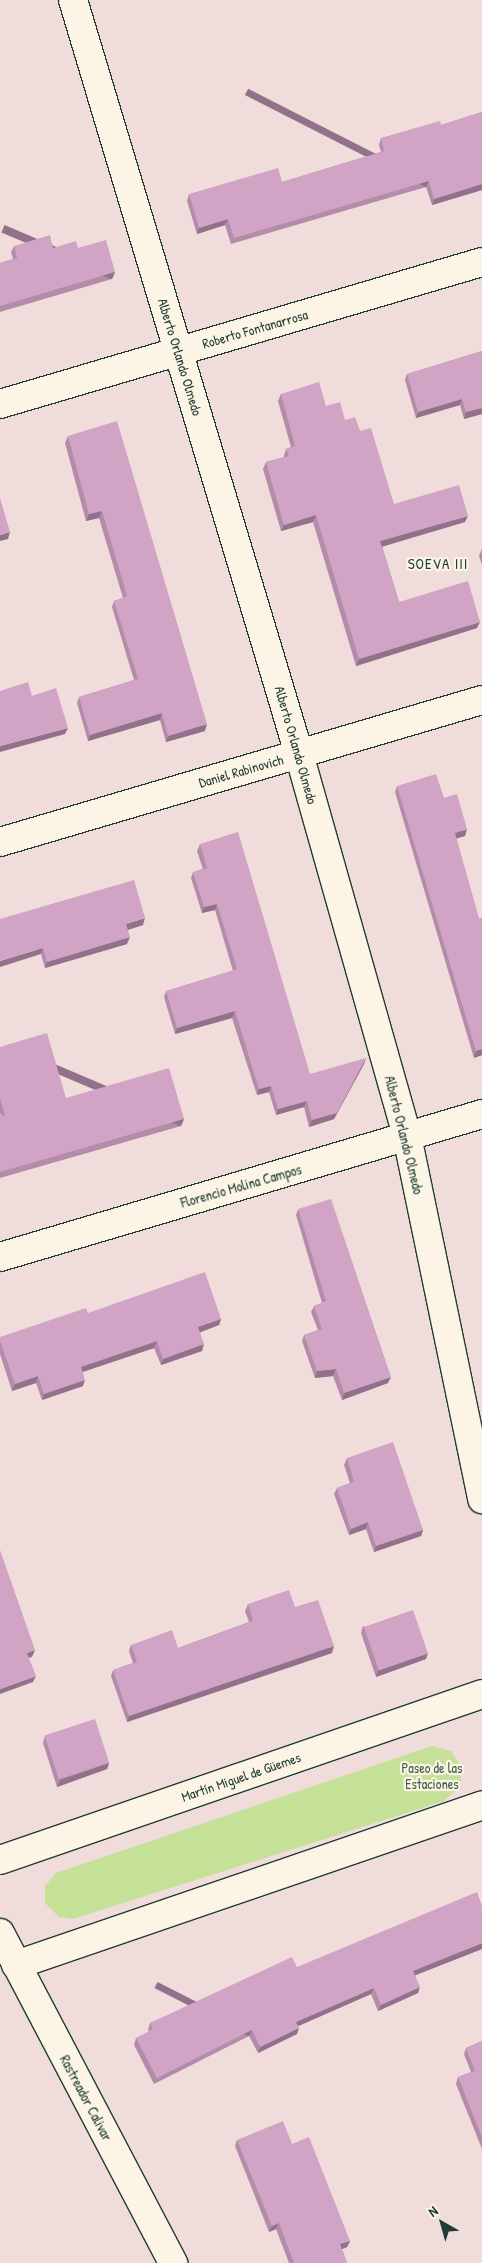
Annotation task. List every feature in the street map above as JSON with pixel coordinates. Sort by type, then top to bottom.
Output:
[{"type":"street","name":"Alberto Orlando Olmedo","points":[[73,0],[299,754],[407,1136],[482,1499]]},
{"type":"street","name":"Roberto Fontanarrosa","points":[[0,404],[482,262]]},
{"type":"street","name":"Daniel Rabinovich","points":[[0,842],[482,700]]},
{"type":"street","name":"Florencio Molina Campos","points":[[0,1257],[482,1114]]},
{"type":"street","name":"Martín Miguel de Güemes","points":[[0,1860],[482,1694]]},
{"type":"street","points":[[16,1965],[482,1805]]},
{"type":"street","name":"Rastreador Calivar","points":[[0,1934],[173,2263]]},
{"type":"green space","name":"Paseo de las Estaciones","points":[[432,1746],[451,1751],[462,1768],[460,1786],[444,1801],[73,1919],[59,1917],[45,1903],[45,1886],[56,1873]]},
{"type":"building","points":[[482,112],[482,184],[434,199],[429,181],[234,238],[228,219],[199,228],[189,194],[278,168],[282,182],[384,151],[381,138],[440,121],[441,125]]},
{"type":"building","points":[[50,235],[53,248],[76,241],[78,248],[106,240],[115,272],[0,306],[0,263],[17,258],[14,246]]},
{"type":"building","points":[[482,351],[482,408],[466,412],[462,399],[418,412],[407,374]]},
{"type":"building","points":[[319,382],[326,406],[340,402],[345,420],[355,417],[360,431],[371,428],[394,504],[459,485],[468,516],[380,541],[399,602],[468,581],[480,622],[359,659],[316,515],[284,525],[266,462],[289,456],[286,449],[295,446],[281,394]]},
{"type":"building","points":[[117,421],[207,724],[168,736],[162,713],[90,735],[79,697],[138,679],[114,601],[127,596],[102,511],[89,514],[68,436]]},
{"type":"building","points":[[0,498],[10,532],[0,535]]},
{"type":"building","points":[[28,682],[32,696],[56,688],[68,728],[0,746],[0,691]]},
{"type":"building","points":[[436,774],[444,798],[457,794],[467,829],[455,833],[479,919],[482,918],[482,1049],[476,1051],[397,786]]},
{"type":"building","points":[[238,832],[310,1074],[366,1058],[337,1113],[312,1120],[307,1101],[278,1109],[271,1086],[259,1089],[235,1011],[177,1028],[166,991],[237,969],[217,904],[204,907],[193,872],[207,868],[200,844]]},
{"type":"building","points":[[134,880],[145,918],[126,924],[130,937],[47,962],[43,948],[0,961],[0,919]]},
{"type":"building","points":[[47,1033],[66,1098],[169,1068],[184,1119],[0,1172],[0,1116],[5,1115],[0,1098],[0,1047]]},
{"type":"building","points":[[331,1199],[391,1377],[344,1393],[336,1369],[317,1371],[304,1335],[322,1329],[314,1306],[326,1301],[298,1209]]},
{"type":"building","points":[[205,1272],[221,1319],[198,1327],[204,1344],[163,1359],[157,1341],[81,1367],[85,1380],[44,1394],[38,1376],[15,1384],[0,1337],[86,1308],[88,1313]]},
{"type":"building","points":[[393,1442],[423,1530],[376,1546],[368,1522],[351,1529],[337,1488],[354,1482],[347,1458]]},
{"type":"building","points":[[0,1550],[35,1650],[27,1653],[36,1676],[0,1689]]},
{"type":"building","points":[[289,1590],[295,1607],[318,1600],[334,1646],[129,1716],[113,1670],[137,1662],[131,1645],[172,1630],[178,1648],[253,1621],[248,1604]]},
{"type":"building","points":[[413,1610],[428,1653],[379,1670],[364,1627]]},
{"type":"building","points":[[95,1719],[109,1763],[59,1779],[45,1735]]},
{"type":"building","points":[[477,1892],[482,1906],[482,1943],[413,1971],[420,1987],[381,2005],[374,1988],[296,2022],[299,2028],[260,2047],[252,2030],[157,2078],[136,2038],[153,2029],[150,2023],[292,1957],[297,1967]]},
{"type":"building","points":[[482,2041],[482,2137],[458,2077],[475,2071],[466,2048]]},
{"type":"building","points":[[283,2121],[292,2144],[309,2137],[350,2241],[340,2244],[347,2263],[294,2263],[279,2223],[272,2226],[237,2140]]},
{"type":"district","name":"SOEVA III","points":[[438,564]]}]
